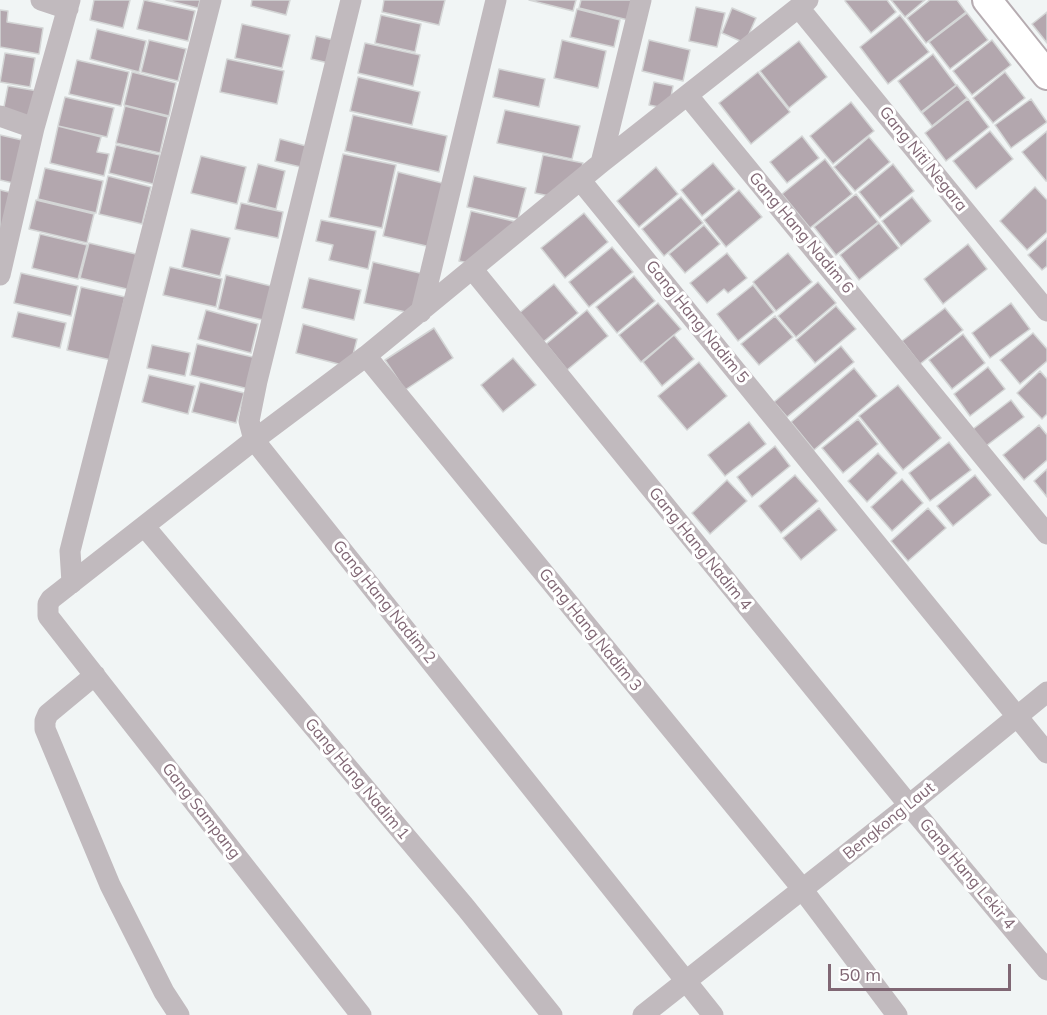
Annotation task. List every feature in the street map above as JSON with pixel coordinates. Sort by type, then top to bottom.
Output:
[{"type":"street","points":[[0,274],[3,249],[69,4],[41,0]]},
{"type":"street","points":[[72,583],[70,551],[211,0]]},
{"type":"street","points":[[261,448],[249,421],[257,381],[351,0]]},
{"type":"street","points":[[421,312],[496,0]]},
{"type":"street","points":[[601,163],[641,0]]},
{"type":"street","points":[[987,0],[1047,75]]},
{"type":"street","points":[[72,583],[145,527],[261,448],[372,364],[421,312],[601,163],[804,4]]},
{"type":"street","name":"Gang Niti Negara","points":[[804,4],[1047,311]]},
{"type":"street","name":"Gang Hang Nadim 6","points":[[688,96],[1047,534]]},
{"type":"street","points":[[0,116],[34,128]]},
{"type":"street","name":"Gang Hang Nadim 5","points":[[581,181],[1047,753]]},
{"type":"street","name":"Gang Hang Nadim 4","points":[[473,270],[909,805]]},
{"type":"street","name":"Gang Hang Nadim 3","points":[[372,364],[802,889],[897,1015]]},
{"type":"street","name":"Gang Hang Nadim 2","points":[[261,448],[714,1015]]},
{"type":"street","name":"Gang Hang Nadim 1","points":[[145,527],[466,908],[552,1015]]},
{"type":"street","name":"Gang Sampang","points":[[72,583],[51,599],[48,604],[48,616],[362,1015]]},
{"type":"street","points":[[95,675],[48,714],[45,729],[110,885],[164,992],[179,1015]]},
{"type":"street","name":"Bengkong Laut","points":[[644,1015],[909,805],[1047,692]]},
{"type":"street","name":"Gang Hang Lekir 4","points":[[909,805],[1047,970]]},
{"type":"building","points":[[94,0],[130,0],[123,28],[90,20]]},
{"type":"building","points":[[144,0],[195,11],[188,41],[137,29]]},
{"type":"building","points":[[166,0],[200,0],[198,8]]},
{"type":"building","points":[[252,0],[290,0],[286,15],[251,6]]},
{"type":"building","points":[[384,0],[445,0],[439,25],[382,12]]},
{"type":"building","points":[[529,0],[576,0],[573,11]]},
{"type":"building","points":[[581,0],[633,0],[628,20],[579,8]]},
{"type":"building","points":[[846,0],[887,0],[896,12],[871,33]]},
{"type":"building","points":[[891,0],[925,0],[905,17]]},
{"type":"building","points":[[930,0],[957,0],[966,12],[926,43],[907,18]]},
{"type":"building","points":[[696,7],[725,13],[717,47],[689,41]]},
{"type":"building","points":[[732,8],[756,18],[745,43],[722,33]]},
{"type":"building","points":[[577,9],[620,20],[614,47],[570,37]]},
{"type":"building","points":[[0,10],[8,11],[7,22],[43,28],[39,54],[0,47]]},
{"type":"building","points":[[1047,12],[1047,43],[1032,24]]},
{"type":"building","points":[[967,13],[988,40],[950,69],[929,42]]},
{"type":"building","points":[[381,15],[421,24],[415,52],[375,43]]},
{"type":"building","points":[[900,15],[929,52],[888,84],[860,47]]},
{"type":"building","points":[[242,24],[290,35],[282,68],[235,58]]},
{"type":"building","points":[[97,29],[146,41],[139,72],[90,59]]},
{"type":"building","points":[[316,36],[338,41],[333,64],[311,59]]},
{"type":"building","points":[[149,40],[186,49],[178,81],[141,72]]},
{"type":"building","points":[[562,40],[606,51],[598,88],[554,78]]},
{"type":"building","points":[[649,40],[690,50],[683,81],[642,71]]},
{"type":"building","points":[[992,40],[1011,65],[972,95],[953,71]]},
{"type":"building","points":[[799,41],[827,77],[789,108],[760,71]]},
{"type":"building","points":[[365,43],[420,55],[413,86],[358,73]]},
{"type":"building","points":[[5,53],[35,58],[30,87],[0,82]]},
{"type":"building","points":[[933,54],[956,85],[921,112],[898,81]]},
{"type":"building","points":[[227,59],[284,71],[277,104],[220,92]]},
{"type":"building","points":[[77,60],[129,72],[121,106],[69,94]]},
{"type":"building","points":[[499,69],[545,79],[539,107],[493,97]]},
{"type":"building","points":[[132,72],[176,83],[169,116],[124,105]]},
{"type":"building","points":[[758,72],[790,112],[751,144],[719,103]]},
{"type":"building","points":[[1005,72],[1025,98],[993,123],[973,98]]},
{"type":"building","points":[[358,77],[420,92],[412,125],[350,111]]},
{"type":"building","points":[[654,82],[673,86],[669,109],[649,105]]},
{"type":"building","points":[[957,85],[967,98],[932,126],[922,113]]},
{"type":"building","points":[[8,86],[38,91],[33,118],[3,112]]},
{"type":"building","points":[[65,97],[114,108],[107,137],[58,126]]},
{"type":"building","points":[[968,99],[989,127],[946,161],[925,133]]},
{"type":"building","points":[[1031,99],[1047,122],[1011,148],[995,125]]},
{"type":"building","points":[[851,102],[874,131],[833,164],[810,136]]},
{"type":"building","points":[[125,106],[168,117],[160,153],[116,143]]},
{"type":"building","points":[[505,110],[580,126],[572,159],[497,143]]},
{"type":"building","points":[[353,115],[447,136],[439,172],[345,151]]},
{"type":"building","points":[[58,126],[101,137],[97,152],[109,154],[104,176],[50,163]]},
{"type":"building","points":[[990,131],[1013,159],[976,189],[953,161]]},
{"type":"building","points":[[1047,131],[1047,181],[1046,181],[1022,152]]},
{"type":"building","points":[[0,135],[22,140],[13,183],[0,180]]},
{"type":"building","points":[[802,136],[819,158],[787,183],[770,162]]},
{"type":"building","points":[[869,137],[890,162],[855,191],[834,167]]},
{"type":"building","points":[[280,139],[310,147],[305,168],[275,161]]},
{"type":"building","points":[[116,145],[160,155],[153,184],[109,173]]},
{"type":"building","points":[[343,154],[396,165],[382,228],[329,217]]},
{"type":"building","points":[[543,155],[583,163],[579,181],[559,198],[535,193]]},
{"type":"building","points":[[201,156],[246,167],[237,204],[191,193]]},
{"type":"building","points":[[825,159],[852,194],[810,228],[782,194]]},
{"type":"building","points":[[713,163],[735,189],[702,216],[681,190]]},
{"type":"building","points":[[258,164],[285,171],[276,209],[248,202]]},
{"type":"building","points":[[893,164],[914,191],[880,218],[859,192]]},
{"type":"building","points":[[656,167],[678,194],[639,227],[617,201]]},
{"type":"building","points":[[45,168],[103,181],[96,213],[38,199]]},
{"type":"building","points":[[398,172],[450,185],[435,248],[383,236]]},
{"type":"building","points":[[108,176],[151,187],[142,224],[99,214]]},
{"type":"building","points":[[474,176],[526,188],[518,219],[467,207]]},
{"type":"building","points":[[1035,187],[1047,200],[1047,232],[1027,250],[1000,221]]},
{"type":"building","points":[[0,190],[13,193],[0,238]]},
{"type":"building","points":[[739,190],[762,217],[726,247],[704,220]]},
{"type":"building","points":[[856,194],[878,222],[836,255],[814,227]]},
{"type":"building","points":[[681,197],[703,223],[664,256],[642,229]]},
{"type":"building","points":[[912,197],[931,221],[901,246],[882,221]]},
{"type":"building","points":[[36,200],[94,214],[87,243],[29,229]]},
{"type":"building","points":[[241,203],[283,212],[278,238],[235,229]]},
{"type":"building","points":[[471,211],[521,223],[478,265],[459,261]]},
{"type":"building","points":[[584,213],[608,242],[565,278],[541,248]]},
{"type":"building","points":[[321,220],[376,231],[368,269],[329,260],[333,245],[316,241]]},
{"type":"building","points":[[879,223],[899,248],[859,280],[840,255]]},
{"type":"building","points":[[704,225],[720,244],[685,273],[669,254]]},
{"type":"building","points":[[191,229],[230,238],[220,276],[182,267]]},
{"type":"building","points":[[40,234],[87,245],[78,279],[32,268]]},
{"type":"building","points":[[1047,238],[1047,266],[1042,270],[1028,255]]},
{"type":"building","points":[[89,243],[140,255],[131,290],[80,278]]},
{"type":"building","points":[[968,244],[987,269],[943,304],[924,279]]},
{"type":"building","points":[[612,247],[633,272],[589,307],[569,282]]},
{"type":"building","points":[[727,253],[747,278],[728,293],[724,289],[707,303],[690,283]]},
{"type":"building","points":[[788,253],[812,282],[776,311],[753,282]]},
{"type":"building","points":[[373,262],[424,274],[415,314],[364,303]]},
{"type":"building","points":[[170,267],[222,279],[216,307],[163,295]]},
{"type":"building","points":[[21,273],[78,286],[71,316],[14,303]]},
{"type":"building","points":[[226,275],[275,287],[267,321],[218,309]]},
{"type":"building","points":[[634,276],[655,301],[617,333],[596,307]]},
{"type":"building","points":[[309,278],[361,290],[354,320],[302,308]]},
{"type":"building","points":[[818,282],[836,303],[796,337],[778,316]]},
{"type":"building","points":[[554,284],[578,313],[542,343],[518,314]]},
{"type":"building","points":[[753,285],[774,312],[738,341],[717,314]]},
{"type":"building","points":[[81,287],[125,297],[111,360],[67,350]]},
{"type":"building","points":[[658,303],[681,329],[641,362],[619,335]]},
{"type":"building","points":[[1011,303],[1030,329],[990,358],[972,333]]},
{"type":"building","points":[[836,306],[856,329],[815,363],[796,340]]},
{"type":"building","points":[[945,308],[963,330],[920,364],[902,341]]},
{"type":"building","points":[[206,310],[258,324],[251,353],[198,339]]},
{"type":"building","points":[[587,310],[608,336],[567,370],[546,344]]},
{"type":"building","points":[[18,312],[66,323],[60,348],[12,337]]},
{"type":"building","points":[[775,316],[793,337],[759,365],[741,344]]},
{"type":"building","points":[[303,324],[357,339],[350,367],[296,353]]},
{"type":"building","points":[[434,328],[453,358],[405,390],[385,360]]},
{"type":"building","points":[[1033,333],[1047,349],[1047,361],[1020,384],[1000,360]]},
{"type":"building","points":[[963,334],[985,363],[952,389],[929,360]]},
{"type":"building","points":[[674,335],[694,359],[662,386],[643,362]]},
{"type":"building","points":[[197,344],[257,358],[249,389],[190,375]]},
{"type":"building","points":[[152,345],[190,353],[185,376],[147,368]]},
{"type":"building","points":[[841,346],[854,362],[787,417],[774,402]]},
{"type":"building","points":[[513,358],[536,385],[503,412],[481,385]]},
{"type":"building","points":[[699,362],[727,396],[687,430],[658,396]]},
{"type":"building","points":[[988,367],[1005,389],[970,416],[954,394]]},
{"type":"building","points":[[854,368],[877,396],[814,450],[791,422]]},
{"type":"building","points":[[1040,371],[1047,379],[1047,414],[1042,419],[1017,393]]},
{"type":"building","points":[[149,375],[195,386],[188,414],[142,402]]},
{"type":"building","points":[[200,382],[244,393],[236,423],[192,412]]},
{"type":"building","points":[[898,385],[941,438],[903,470],[859,416]]},
{"type":"building","points":[[1011,400],[1024,417],[986,446],[973,429]]},
{"type":"building","points":[[858,419],[878,444],[843,473],[822,448]]},
{"type":"building","points":[[749,422],[766,444],[725,476],[708,455]]},
{"type":"building","points":[[1039,425],[1047,435],[1047,460],[1024,480],[1003,455]]},
{"type":"building","points":[[949,442],[971,470],[930,501],[909,473]]},
{"type":"building","points":[[775,446],[790,466],[752,497],[737,477]]},
{"type":"building","points":[[878,453],[897,473],[867,502],[848,481]]},
{"type":"building","points":[[1047,469],[1047,497],[1034,481]]},
{"type":"building","points":[[795,475],[818,501],[781,533],[759,506]]},
{"type":"building","points":[[975,475],[991,495],[953,526],[937,506]]},
{"type":"building","points":[[902,479],[923,503],[892,531],[871,507]]},
{"type":"building","points":[[727,480],[747,501],[710,534],[692,513]]},
{"type":"building","points":[[819,508],[837,530],[801,560],[783,538]]},
{"type":"building","points":[[928,508],[946,528],[908,561],[891,541]]}]
